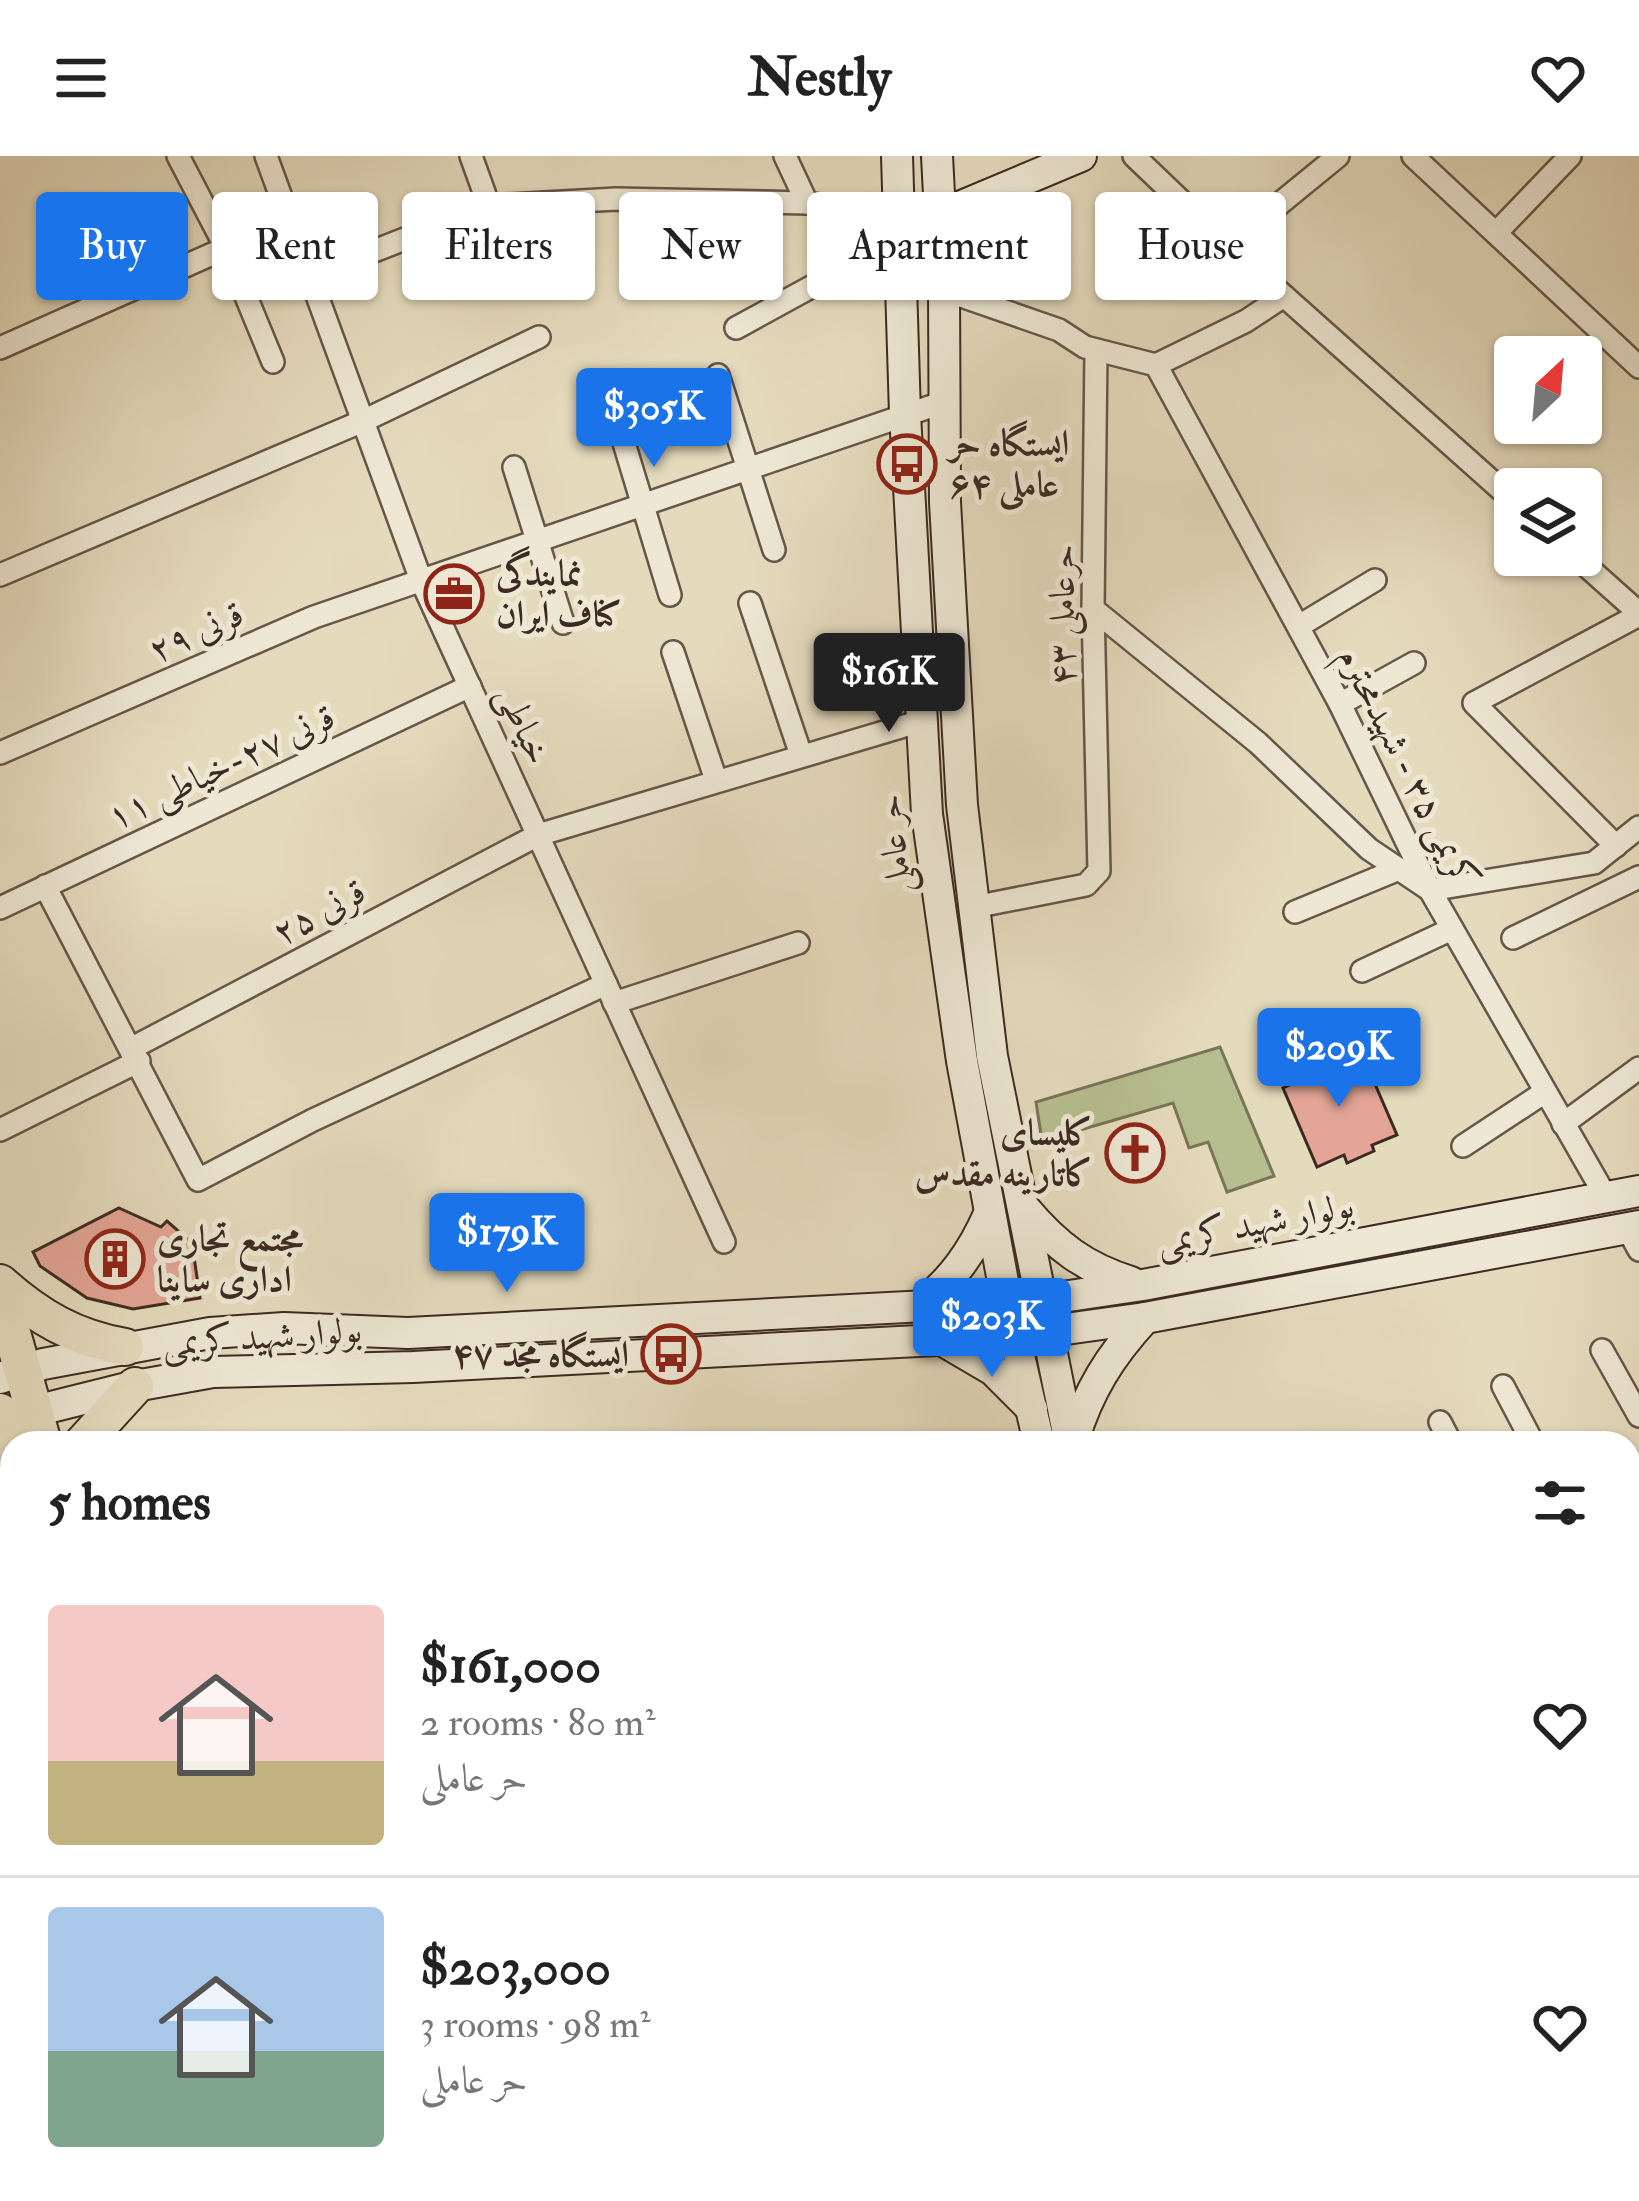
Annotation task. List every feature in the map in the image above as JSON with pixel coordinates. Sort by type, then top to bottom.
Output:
[{"type":"main road","name":"حر عاملی","points":[[897,156],[897,192]]},
{"type":"main road","name":"حر عاملی","points":[[938,156],[938,192]]},
{"type":"main road","points":[[995,192],[1081,156]]},
{"type":"main road","name":"حر عاملی","points":[[900,300],[930,834],[989,1214],[1037,1431]]},
{"type":"main road","name":"حر عاملی","points":[[944,300],[945,502],[960,782],[992,1056],[1069,1431]]},
{"type":"main road","name":"بولوار شهید کریمی","points":[[11,1374],[125,1347],[284,1328],[408,1333],[1042,1300],[1143,1286],[1639,1192]]},
{"type":"main road","points":[[1023,1207],[1055,1244],[1082,1262],[1143,1286]]},
{"type":"main road","points":[[919,1307],[946,1284],[974,1249],[989,1214]]},
{"type":"main road","name":"بولوار شهید کریمی","points":[[15,1426],[135,1386],[213,1372],[413,1367],[1016,1336],[1635,1235]]},
{"type":"main road","points":[[0,1287],[50,1322],[92,1341],[125,1347]]},
{"type":"main road","points":[[0,1287],[15,1426]]},
{"type":"main road","points":[[1075,1431],[1104,1368],[1145,1318]]},
{"type":"main road","points":[[942,1340],[992,1370],[1034,1411]]},
{"type":"main road","points":[[94,1431],[135,1386]]},
{"type":"street","points":[[178,156],[212,221]]},
{"type":"street","name":"خیاطی","points":[[266,156],[279,192]]},
{"type":"street","points":[[471,156],[484,192]]},
{"type":"street","points":[[595,201],[807,203],[785,156]]},
{"type":"street","points":[[1134,156],[1172,192]]},
{"type":"street","points":[[1286,199],[1338,156]]},
{"type":"street","points":[[1413,156],[1639,367]]},
{"type":"street","points":[[1496,233],[1570,156]]},
{"type":"street","points":[[0,348],[212,254]]},
{"type":"street","points":[[736,328],[807,284]]},
{"type":"street","points":[[1286,298],[1494,483]]},
{"type":"street","points":[[247,300],[273,362]]},
{"type":"street","name":"خیاطی","points":[[319,300],[421,580],[724,1242]]},
{"type":"street","points":[[972,300],[1059,331],[1096,350],[1156,365],[1278,300]]},
{"type":"street","points":[[0,575],[363,421],[539,338]]},
{"type":"street","name":"حرعاملی ۴۳","points":[[974,907],[1086,884],[1099,871],[1096,350]]},
{"type":"street","name":"کریمی ۳۵ - شهیدمحترم","points":[[1156,365],[1340,704],[1430,890],[1606,1197]]},
{"type":"street","points":[[718,375],[774,550]]},
{"type":"street","name":"قرنی ۲۹","points":[[0,753],[314,616],[944,402]]},
{"type":"street","points":[[621,433],[670,595]]},
{"type":"street","points":[[514,467],[563,623]]},
{"type":"street","points":[[1597,576],[1639,614],[1474,704],[1616,846]]},
{"type":"street","points":[[1299,626],[1375,580]]},
{"type":"street","points":[[749,603],[801,755]]},
{"type":"street","points":[[1094,610],[1258,743],[1370,849],[1430,890],[1594,863],[1639,827]]},
{"type":"street","points":[[673,652],[716,781]]},
{"type":"street","points":[[1340,704],[1414,662]]},
{"type":"street","name":"قرنی ۲۷-خیاطی ۱۱","points":[[0,908],[470,686]]},
{"type":"street","name":"قرنی ۲۵","points":[[0,1130],[538,835],[921,721]]},
{"type":"street","points":[[1295,912],[1400,869]]},
{"type":"street","points":[[1513,938],[1639,877]]},
{"type":"street","points":[[46,886],[198,1180],[313,1120],[610,994],[798,943]]},
{"type":"street","points":[[1362,971],[1452,929]]},
{"type":"street","points":[[1563,1124],[1639,1068]]},
{"type":"street","points":[[1463,1146],[1545,1092]]},
{"type":"street","points":[[1602,1350],[1639,1416]]},
{"type":"street","points":[[1503,1386],[1527,1431]]},
{"type":"street","points":[[1440,1422],[1445,1431]]},
{"type":"green space","points":[[1220,1047],[1274,1176],[1227,1192],[1208,1142],[1189,1148],[1173,1103],[1042,1141],[1036,1102]]},
{"type":"building","points":[[1362,1054],[1397,1135],[1347,1163],[1344,1155],[1317,1167],[1283,1088],[1307,1077],[1313,1057],[1324,1055],[1338,1064]]},
{"type":"building","name":"مجتمع تجاری اداری ساینا","points":[[119,1208],[161,1227],[167,1221],[192,1243],[200,1298],[133,1309],[87,1298],[40,1266],[33,1252]]},
{"type":"place","name":"ایستگاه حر عاملی ۶۴","points":[[907,464]]},
{"type":"place","name":"نمایندگی کناف ایران","points":[[454,594]]},
{"type":"place","name":"کلیسای کاتارینه مقدس","points":[[1135,1153]]},
{"type":"place","name":"مجتمع تجاری اداری ساینا","points":[[115,1259]]},
{"type":"place","name":"ایستگاه مجد ۴۷","points":[[671,1354]]}]
